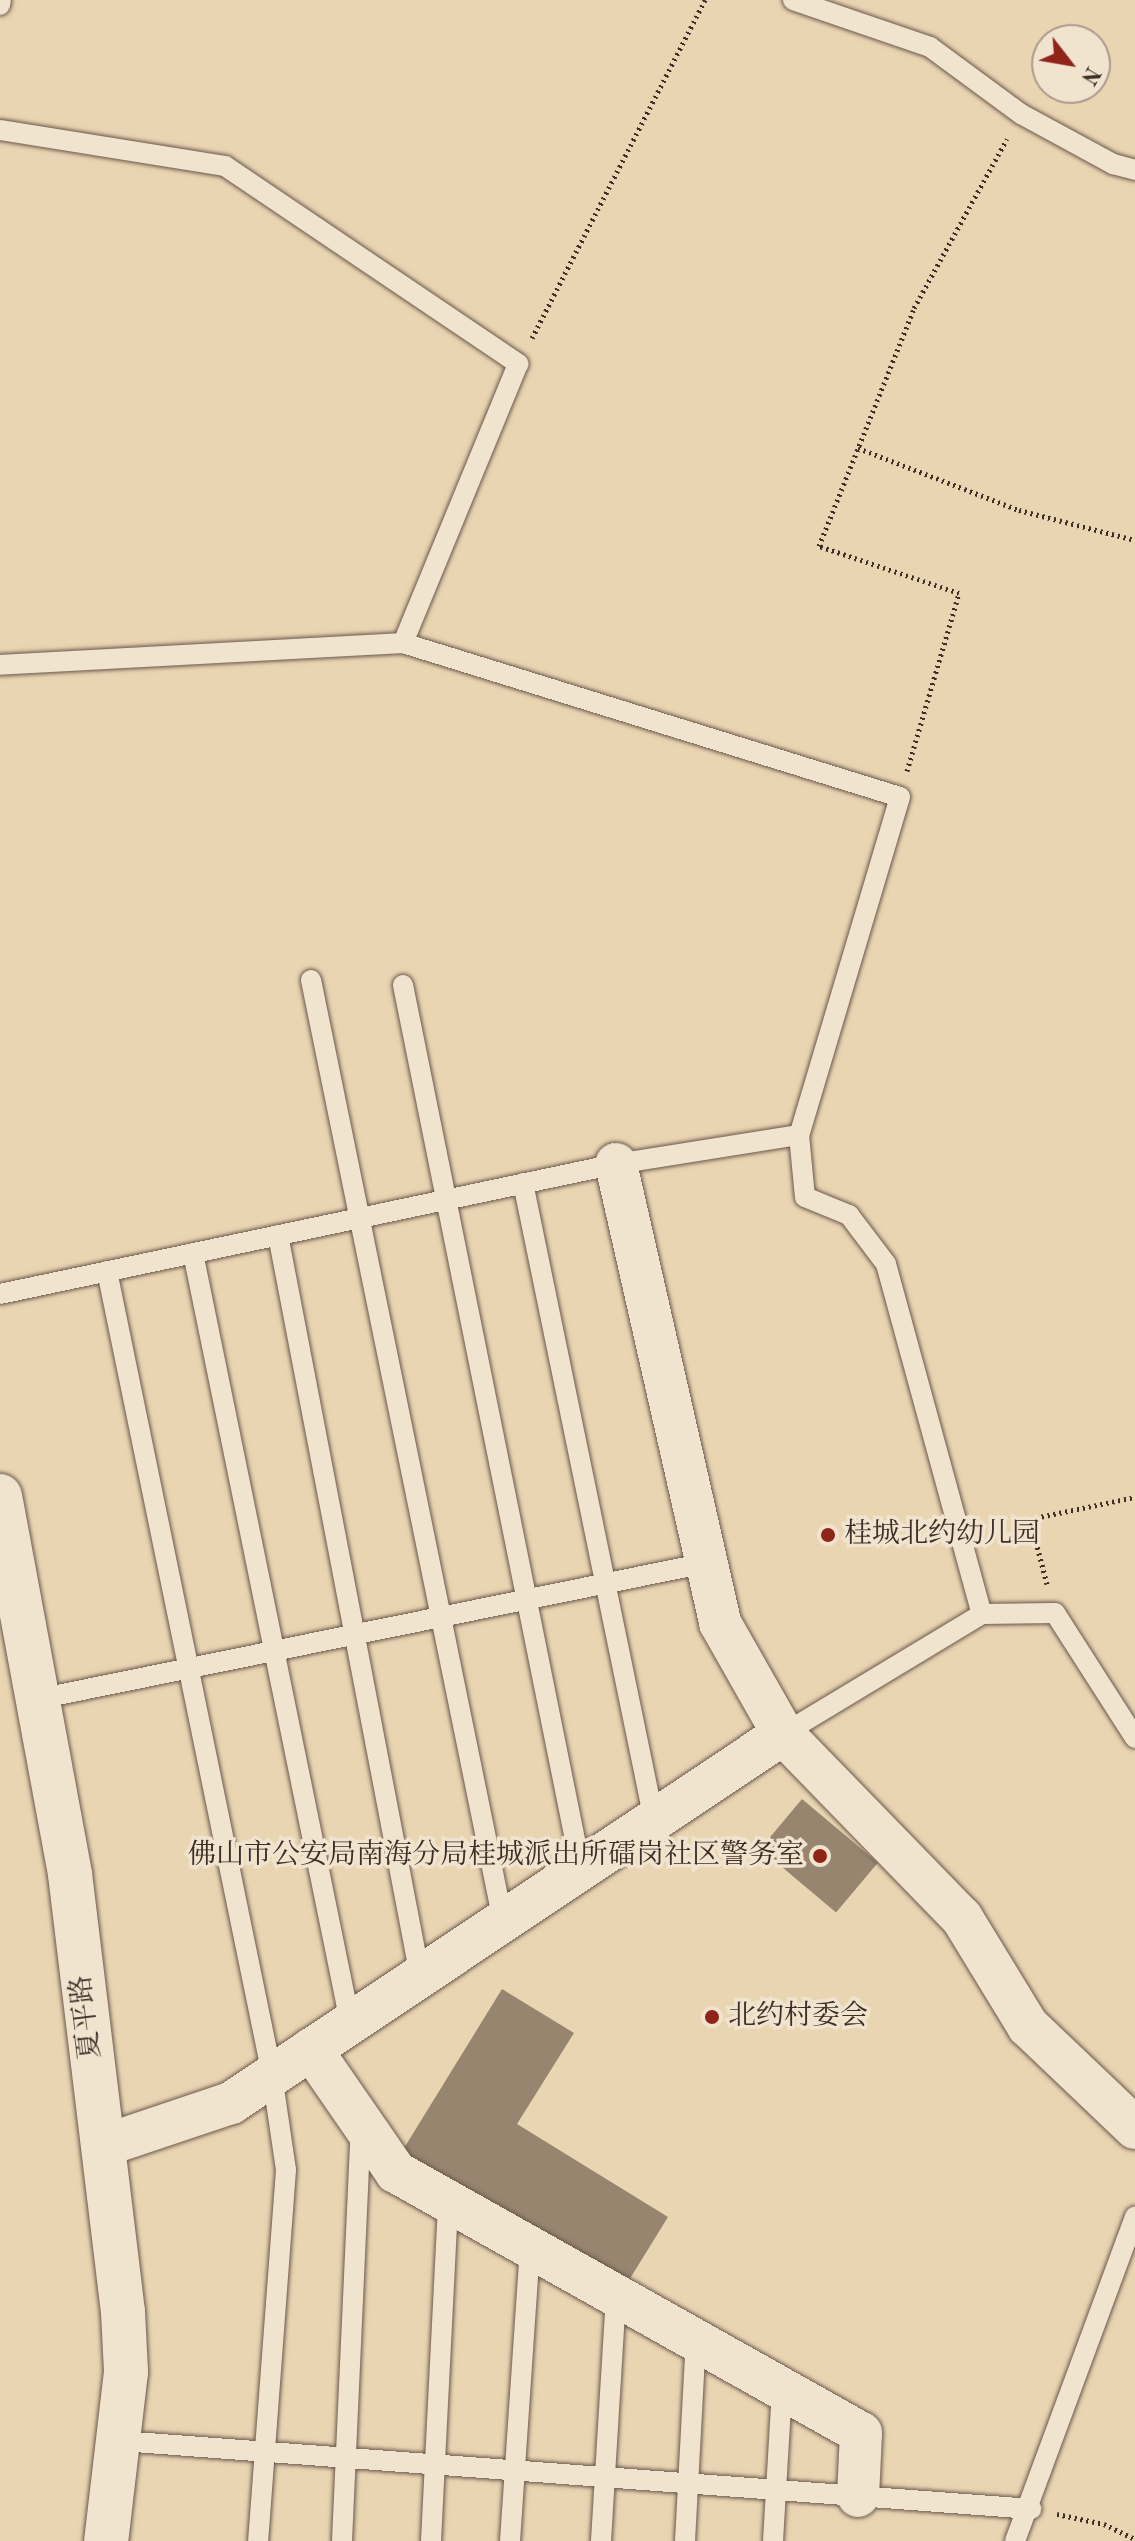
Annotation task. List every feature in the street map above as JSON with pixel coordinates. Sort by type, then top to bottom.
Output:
[{"type":"main road","name":"夏平路","points":[[0,1496],[70,1874],[124,2327],[121,2441],[106,2541]]},
{"type":"street","points":[[616,1164],[720,1623],[783,1734],[962,1918],[1028,2026],[1135,2128]]},
{"type":"street","points":[[103,2146],[231,2103],[783,1734]]},
{"type":"street","points":[[311,2049],[396,2172],[861,2433],[858,2496]]},
{"type":"lane","points":[[793,0],[930,47],[1021,114],[1113,164],[1135,170]]},
{"type":"lane","points":[[0,130],[225,166],[518,364],[403,643]]},
{"type":"lane","points":[[0,665],[403,643],[900,797],[799,1135],[805,1197],[849,1215],[886,1264],[982,1614]]},
{"type":"lane","points":[[311,980],[503,1921]]},
{"type":"lane","points":[[403,985],[581,1869]]},
{"type":"lane","points":[[0,1294],[616,1164],[799,1135]]},
{"type":"lane","points":[[523,1183],[654,1820]]},
{"type":"lane","points":[[278,1235],[420,1976]]},
{"type":"lane","points":[[193,1253],[350,2022]]},
{"type":"lane","points":[[107,1271],[272,2075],[286,2170],[258,2541]]},
{"type":"lane","points":[[38,1699],[706,1563]]},
{"type":"lane","points":[[783,1734],[982,1614],[1055,1613],[1135,1738]]},
{"type":"lane","points":[[342,2541],[361,2121]]},
{"type":"lane","points":[[431,2541],[448,2201]]},
{"type":"lane","points":[[1015,2541],[1031,2509],[1135,2216]]},
{"type":"lane","points":[[510,2541],[530,2247]]},
{"type":"lane","points":[[601,2541],[616,2295]]},
{"type":"lane","points":[[685,2541],[696,2340]]},
{"type":"lane","points":[[773,2541],[782,2388]]},
{"type":"lane","points":[[121,2441],[1031,2509]]},
{"type":"path","points":[[518,364],[705,0]]},
{"type":"path","points":[[900,797],[959,593],[819,546],[914,308],[1021,114]]},
{"type":"path","points":[[858,448],[1019,510],[1135,540]]},
{"type":"path","points":[[1055,1613],[1030,1519],[1135,1497]]},
{"type":"path","points":[[1031,2509],[1104,2524],[1135,2539]]},
{"type":"building","name":"佛山市公安局南海分局桂城派出所礌岗社区警务室","points":[[802,1799],[878,1863],[836,1912],[760,1849]]},
{"type":"building","points":[[502,1989],[574,2033],[517,2124],[668,2217],[623,2290],[401,2153]]},
{"type":"place","name":"桂城北约幼儿园","points":[[828,1535]]},
{"type":"place","name":"佛山市公安局南海分局桂城派出所礌岗社区警务室","points":[[820,1856]]},
{"type":"place","name":"北约村委会","points":[[712,2017]]}]
